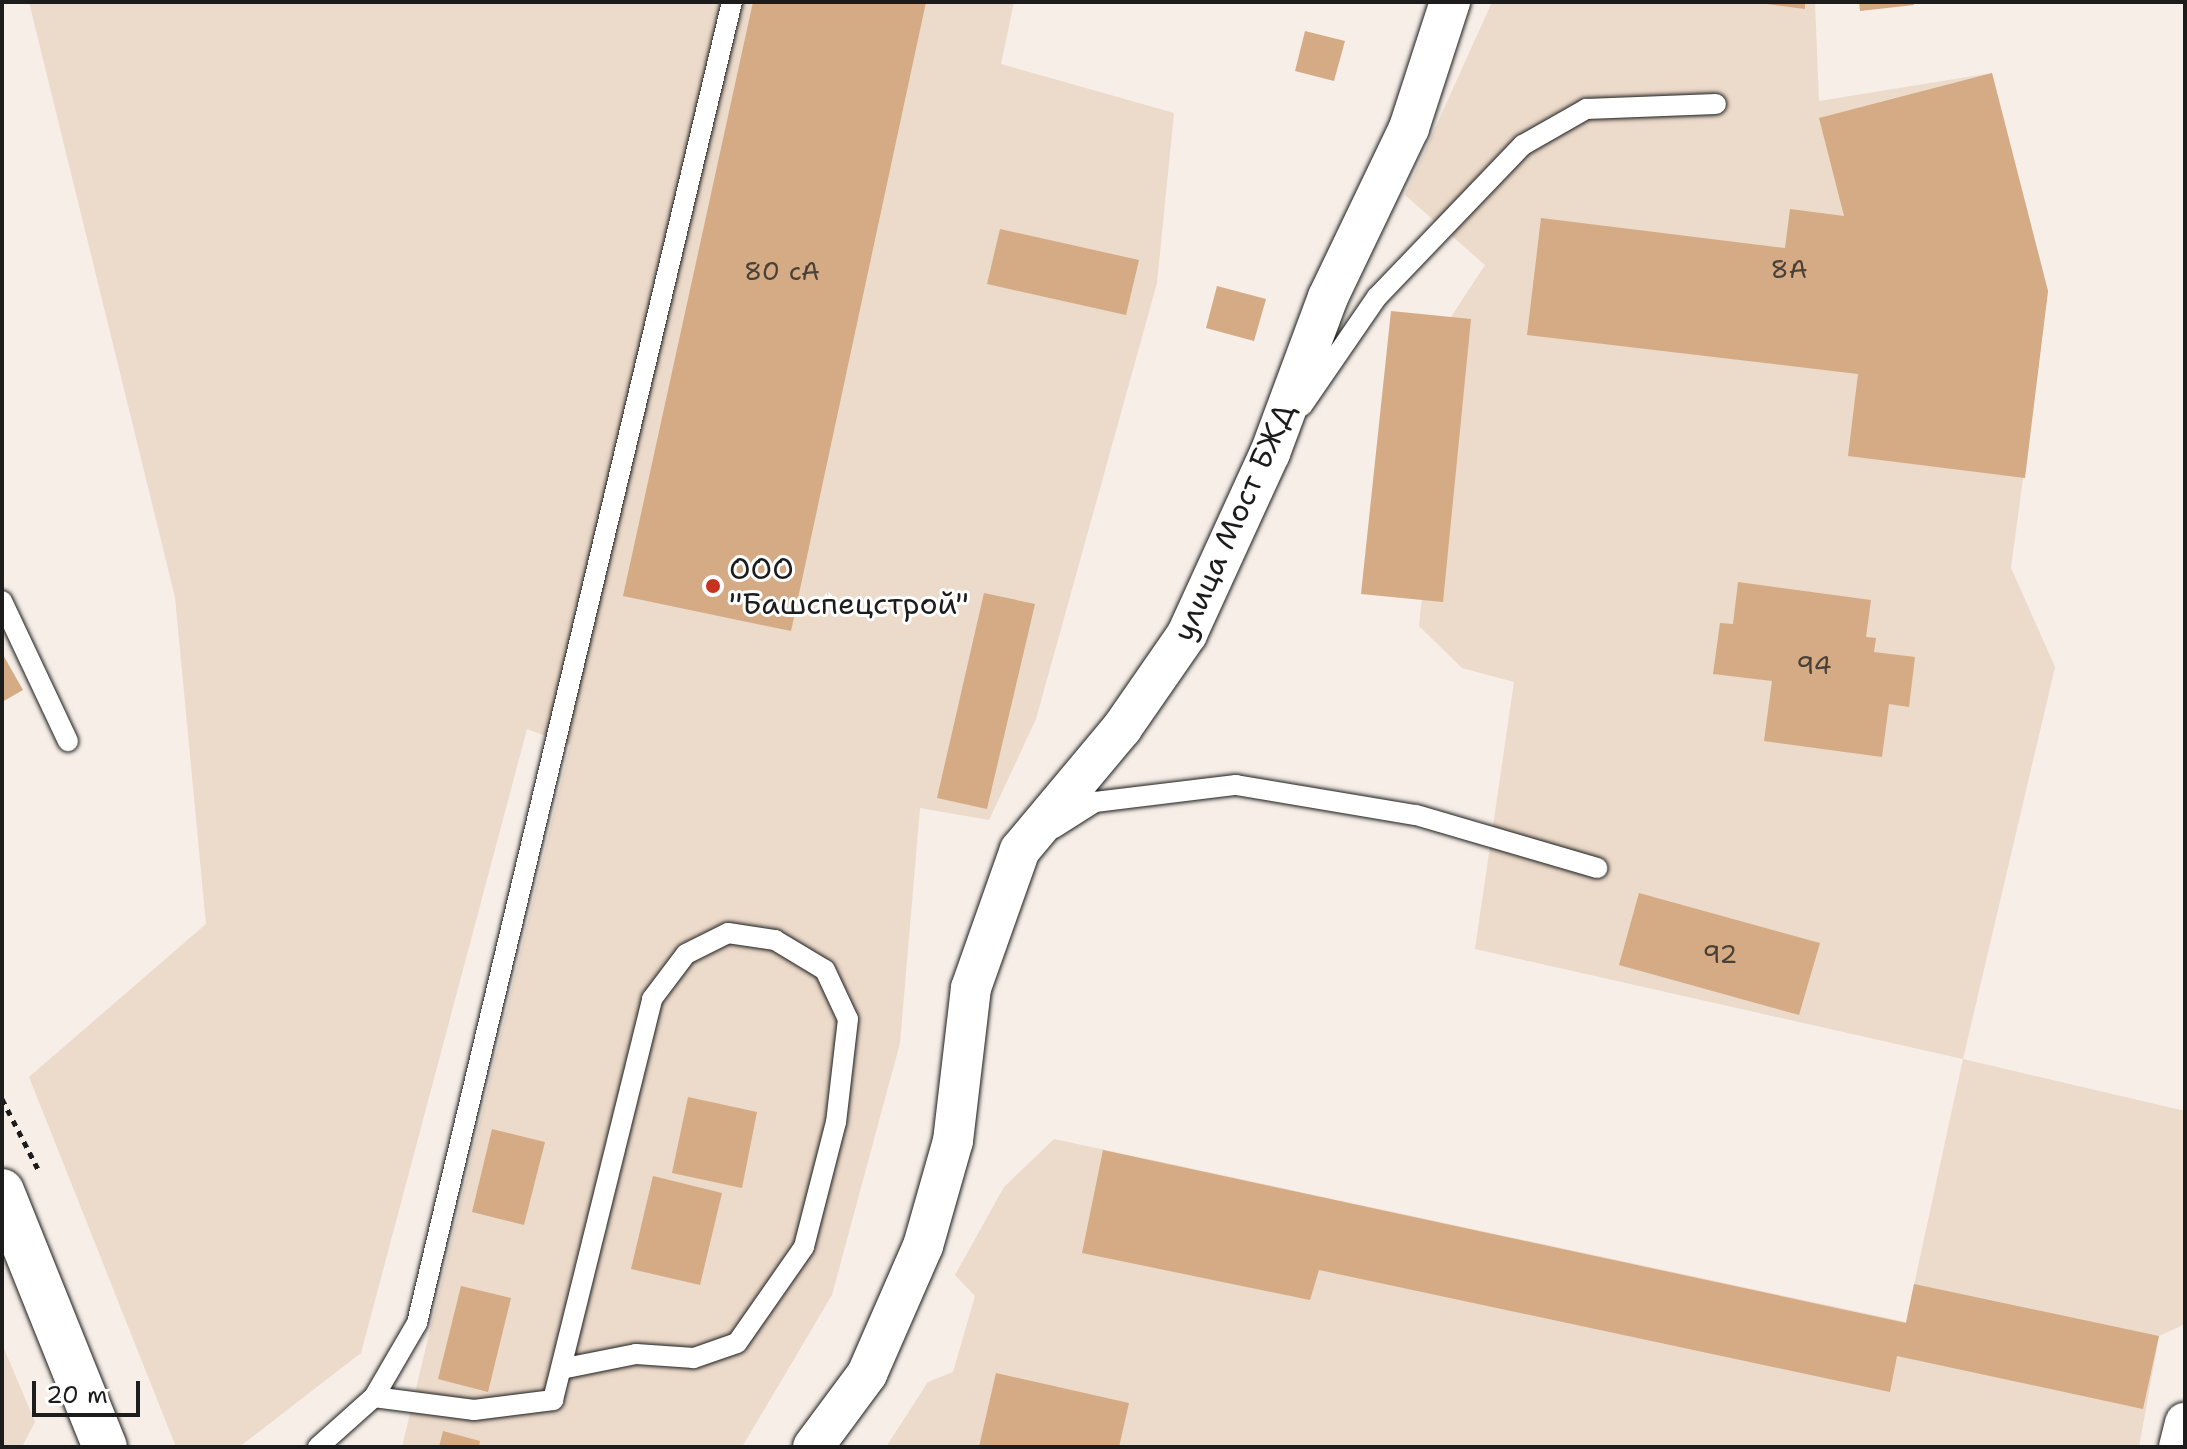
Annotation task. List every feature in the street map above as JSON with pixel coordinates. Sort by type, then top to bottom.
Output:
[{"type":"main road","points":[[2,1191],[105,1447]]},
{"type":"street","name":"улица Мост БЖД","points":[[813,1447],[867,1374],[923,1246],[953,1141],[971,988],[1020,850],[1122,728],[1187,634],[1270,453],[1328,297],[1409,128],[1450,2]]},
{"type":"street","points":[[2179,1447],[2185,1423]]},
{"type":"lane","points":[[318,1447],[374,1397],[417,1323],[732,2]]},
{"type":"lane","points":[[1270,453],[1377,297],[1523,145],[1586,109],[1716,104]]},
{"type":"lane","points":[[2,601],[68,741]]},
{"type":"lane","points":[[1020,850],[1095,802],[1236,785],[1416,815],[1597,868]]},
{"type":"lane","points":[[374,1397],[474,1410],[553,1400],[652,999],[686,954],[728,933],[775,940],[825,970],[848,1019],[836,1122],[804,1247],[737,1343],[694,1358],[636,1354],[561,1369]]},
{"type":"shaded area","points":[[29,2],[1014,2],[1001,64],[1174,113],[1157,283],[1036,719],[989,820],[920,808],[900,1043],[832,1295],[742,1447],[402,1447],[570,745],[527,729],[361,1353],[239,1447],[176,1447],[29,1077],[206,924],[175,597]]},
{"type":"shaded area","points":[[1492,2],[1815,2],[1819,101],[1992,73],[2048,291],[2011,568],[2055,667],[1963,1059],[1475,949],[1514,682],[1462,668],[1419,626],[1451,317],[1485,265],[1405,195]]},
{"type":"shaded area","points":[[1963,1059],[2185,1111],[2185,1324],[2159,1336],[2139,1447],[886,1447],[928,1382],[953,1372],[975,1296],[955,1275],[1004,1187],[1054,1139],[1906,1322]]},
{"type":"shaded area","points":[[2,1344],[35,1422],[22,1447],[2,1447]]},
{"type":"building","points":[[753,2],[926,2],[791,631],[623,596]]},
{"type":"building","points":[[1752,2],[1805,2],[1805,9]]},
{"type":"building","points":[[1859,2],[1914,2],[1914,5],[1860,11]]},
{"type":"building","points":[[1305,31],[1345,41],[1334,81],[1295,71]]},
{"type":"building","points":[[1992,73],[2048,291],[2025,478],[1848,456],[1858,374],[1527,335],[1541,218],[1785,248],[1790,209],[1844,216],[1819,118]]},
{"type":"building","points":[[1000,229],[1139,260],[1126,315],[987,284]]},
{"type":"building","points":[[1217,286],[1266,299],[1254,341],[1206,328]]},
{"type":"building","points":[[1391,311],[1471,319],[1443,602],[1361,594]]},
{"type":"building","points":[[1738,582],[1871,600],[1866,637],[1876,638],[1874,652],[1915,657],[1909,707],[1889,704],[1882,757],[1764,741],[1772,681],[1713,674],[1720,623],[1733,624]]},
{"type":"building","points":[[984,593],[1035,604],[987,809],[937,798]]},
{"type":"building","points":[[2,653],[23,690],[2,702]]},
{"type":"building","points":[[1639,893],[1820,943],[1799,1015],[1619,965]]},
{"type":"building","points":[[688,1097],[757,1112],[742,1188],[672,1173]]},
{"type":"building","points":[[492,1129],[545,1142],[524,1225],[472,1212]]},
{"type":"building","points":[[1103,1150],[1906,1323],[1914,1284],[2159,1336],[2143,1409],[1897,1356],[1890,1392],[1319,1270],[1310,1300],[1082,1253]]},
{"type":"building","points":[[653,1176],[722,1193],[700,1285],[631,1269]]},
{"type":"building","points":[[461,1286],[511,1298],[488,1392],[438,1379]]},
{"type":"building","points":[[996,1373],[1129,1403],[1119,1447],[979,1447]]},
{"type":"building","points":[[443,1431],[480,1441],[479,1447],[439,1447]]},
{"type":"place","name":"ООО \"Башспецстрой\"","points":[[713,586]]}]
